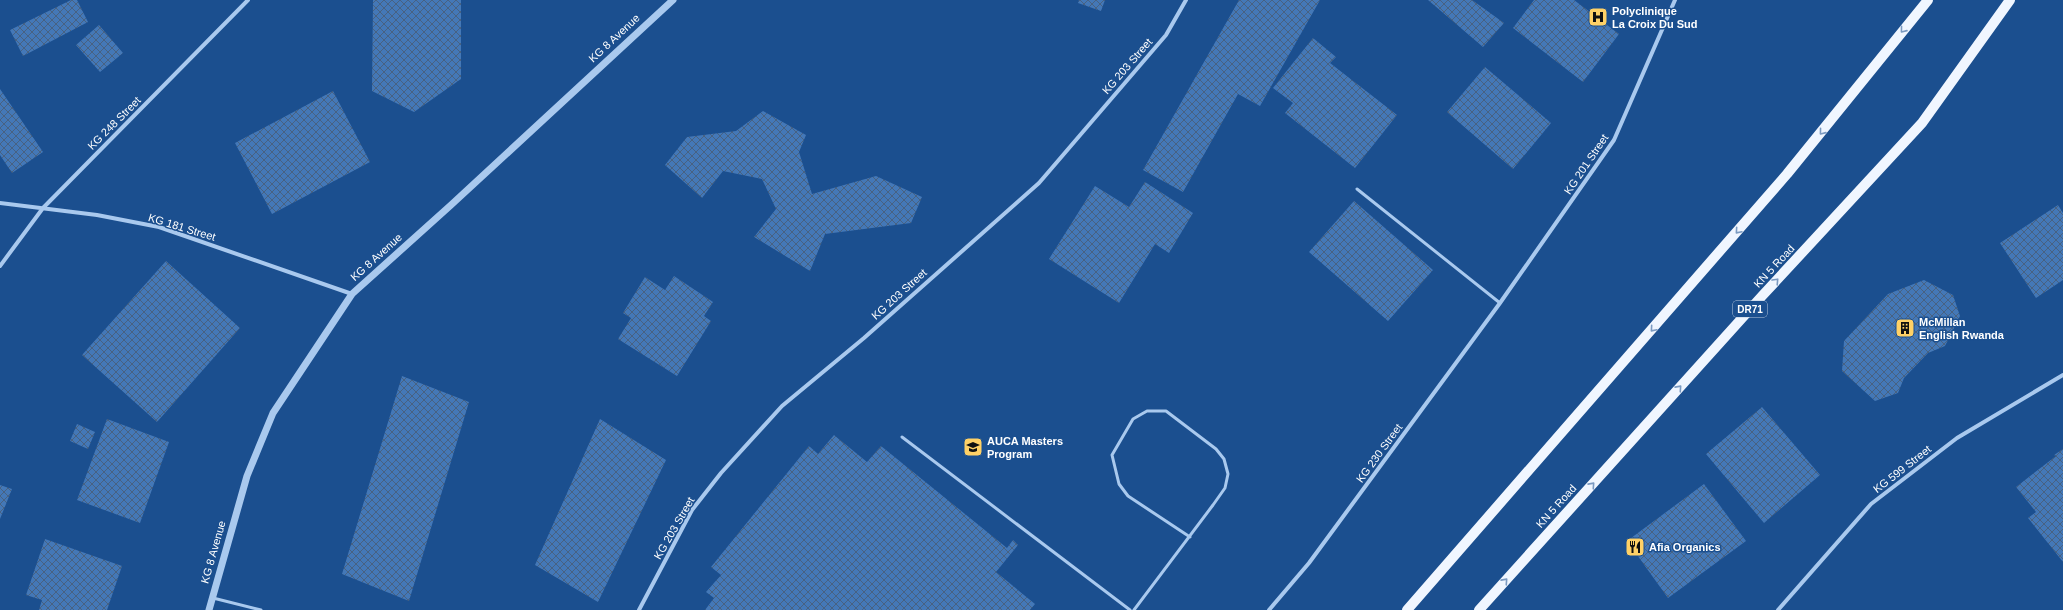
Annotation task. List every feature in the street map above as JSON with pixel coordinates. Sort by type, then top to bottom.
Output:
[{"type":"main road","points":[[1407,610],[1787,174],[1928,0]]},
{"type":"main road","name":"KN 5 Road","points":[[1479,610],[1762,296],[1922,123],[2010,0]]},
{"type":"street","name":"KG 248 Street","points":[[0,266],[43,208],[248,0]]},
{"type":"street","name":"KG 8 Avenue","points":[[209,610],[247,476],[273,413],[352,294],[451,205],[673,0]]},
{"type":"street","name":"KG 203 Street","points":[[639,610],[692,510],[721,473],[782,406],[864,338],[1039,183],[1166,34],[1186,0]]},
{"type":"street","name":"KG 201 Street","points":[[1500,303],[1614,140],[1675,0]]},
{"type":"street","name":"KG 181 Street","points":[[0,203],[97,215],[159,227],[352,294]]},
{"type":"street","name":"KG 230 Street","points":[[1269,610],[1309,563],[1500,303]]},
{"type":"street","name":"KG 599 Street","points":[[1778,610],[1871,504],[1957,438],[2063,375]]},
{"type":"lane","points":[[1357,189],[1500,303]]},
{"type":"lane","points":[[1134,610],[1190,537],[1225,488],[1228,474],[1224,460],[1216,448],[1166,411],[1147,411],[1133,419],[1112,455],[1119,484],[1128,496],[1190,537]]},
{"type":"lane","points":[[902,437],[1130,610]]},
{"type":"lane","points":[[212,598],[261,610]]},
{"type":"building","points":[[71,0],[77,0],[88,22],[23,56],[10,30]]},
{"type":"building","points":[[373,0],[461,0],[461,79],[414,112],[372,91]]},
{"type":"building","points":[[1079,0],[1105,0],[1101,11],[1078,3]]},
{"type":"building","points":[[1239,0],[1320,0],[1260,106],[1238,94],[1183,192],[1143,170]]},
{"type":"building","points":[[1428,0],[1472,0],[1504,23],[1483,47]]},
{"type":"building","points":[[1534,0],[1574,0],[1619,34],[1583,82],[1513,28]]},
{"type":"building","points":[[99,25],[123,53],[100,72],[76,45]]},
{"type":"building","points":[[1313,38],[1336,57],[1330,63],[1397,115],[1355,168],[1285,113],[1293,103],[1273,88]]},
{"type":"building","points":[[1485,67],[1551,123],[1513,169],[1447,112]]},
{"type":"building","points":[[0,89],[43,152],[12,173],[0,155]]},
{"type":"building","points":[[333,91],[370,162],[272,214],[235,143]]},
{"type":"building","points":[[763,111],[806,135],[799,152],[812,194],[876,176],[922,197],[911,223],[825,234],[810,271],[754,237],[776,209],[762,179],[723,171],[702,198],[665,165],[687,137],[736,131]]},
{"type":"building","points":[[1145,182],[1193,213],[1169,253],[1155,244],[1119,303],[1049,259],[1095,186],[1129,207]]},
{"type":"building","points":[[1354,201],[1433,270],[1388,321],[1309,252]]},
{"type":"building","points":[[2058,205],[2063,213],[2063,280],[2036,298],[2000,243]]},
{"type":"building","points":[[166,261],[240,328],[157,422],[82,355]]},
{"type":"building","points":[[674,276],[713,302],[704,316],[711,321],[677,376],[618,339],[631,318],[623,313],[645,277],[665,290]]},
{"type":"building","name":"McMillan English Rwanda","points":[[1924,280],[1953,295],[1960,316],[1945,346],[1928,353],[1904,378],[1898,393],[1875,401],[1842,371],[1844,341],[1888,294]]},
{"type":"building","points":[[402,376],[469,402],[409,601],[342,574]]},
{"type":"building","points":[[1762,407],[1820,475],[1764,523],[1706,454]]},
{"type":"building","points":[[107,419],[169,442],[140,523],[77,500]]},
{"type":"building","points":[[600,419],[666,460],[598,602],[535,565]]},
{"type":"building","points":[[77,424],[95,432],[88,449],[70,441]]},
{"type":"building","points":[[834,435],[867,462],[881,446],[1007,548],[1013,540],[1018,545],[996,572],[1035,604],[1030,610],[705,610],[714,598],[706,592],[721,575],[711,567],[809,446],[818,454]]},
{"type":"building","points":[[2063,449],[2063,562],[2028,518],[2036,512],[2016,487]]},
{"type":"building","points":[[1704,484],[1746,541],[1668,598],[1627,541]]},
{"type":"building","points":[[0,485],[12,489],[0,519]]},
{"type":"building","points":[[45,539],[122,566],[107,610],[39,610],[42,600],[26,595]]},
{"type":"place","name":"Polyclinique La Croix Du Sud","points":[[1598,17]]},
{"type":"place","name":"McMillan English Rwanda","points":[[1905,328]]},
{"type":"place","name":"AUCA Masters Program","points":[[973,447]]},
{"type":"place","name":"Afia Organics","points":[[1635,547]]}]
